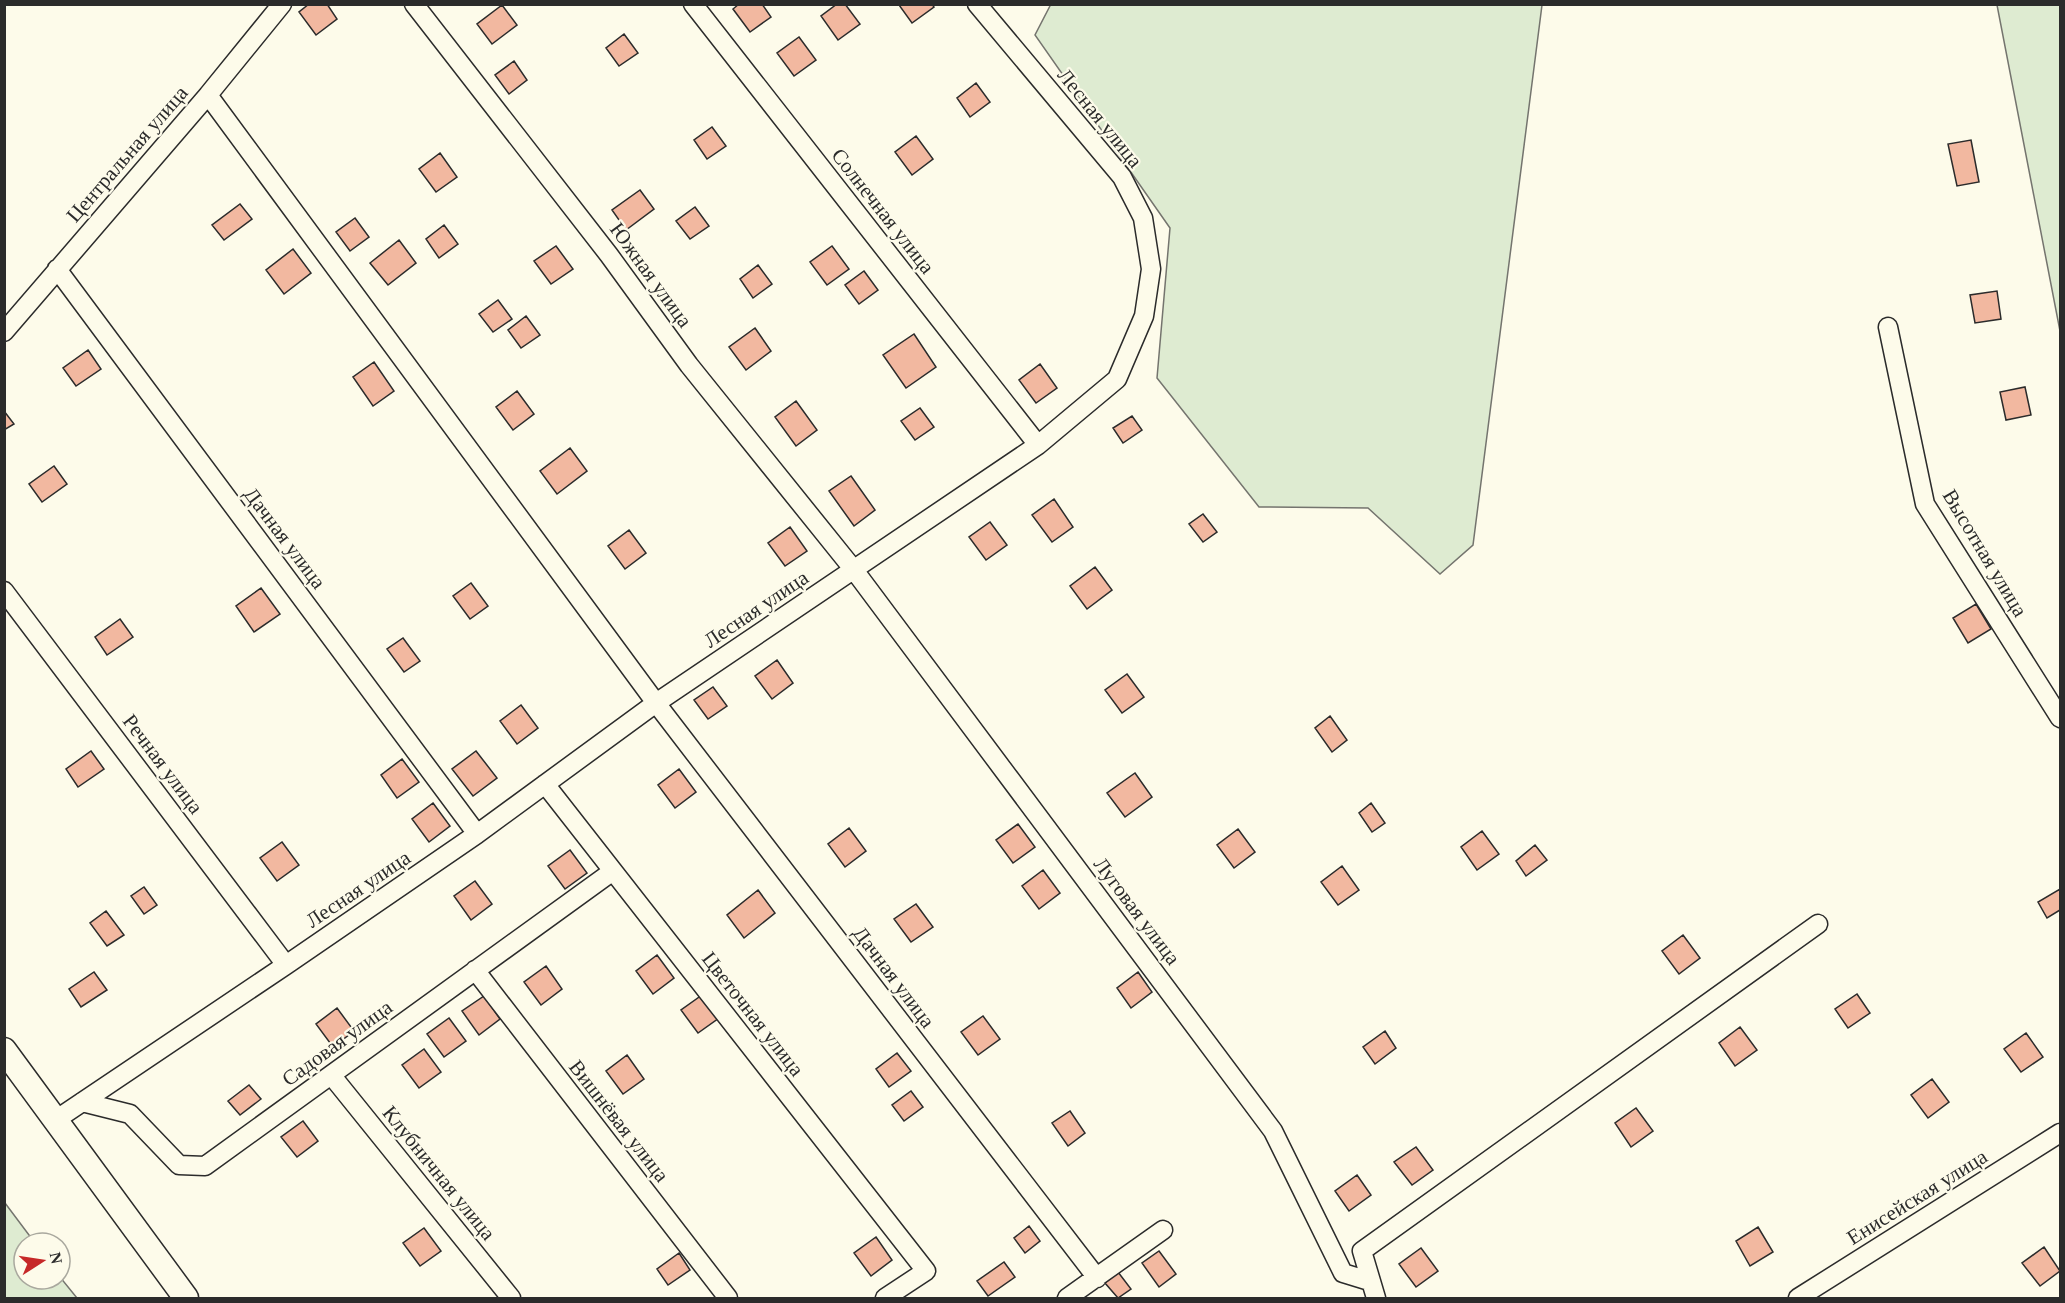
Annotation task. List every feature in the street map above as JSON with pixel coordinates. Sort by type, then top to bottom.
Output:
[{"type":"main road","points":[[4,1050],[186,1299]]},
{"type":"street","name":"Центральная улица","points":[[4,332],[208,95],[282,4]]},
{"type":"street","name":"Южная улица","points":[[414,4],[609,255],[688,365],[854,570]]},
{"type":"street","name":"Солнечная улица","points":[[693,4],[1038,445]]},
{"type":"street","name":"Лесная улица","points":[[54,1120],[477,834],[656,703],[1038,445],[1118,379],[1144,316],[1150,269],[1143,218],[1122,177],[977,4]]},
{"type":"street","name":"Дачная улица","points":[[208,95],[656,703],[1097,1278]]},
{"type":"street","name":"Дачная улица","points":[[57,269],[477,834]]},
{"type":"street","name":"Высотная улица","points":[[1888,327],[1925,504],[2061,718]]},
{"type":"street","name":"Луговая улица","points":[[854,570],[1273,1131],[1343,1272],[1369,1281]]},
{"type":"street","name":"Речная улица","points":[[4,591],[286,965]]},
{"type":"street","name":"Цветочная улица","points":[[545,784],[926,1271],[885,1299]]},
{"type":"street","name":"Садовая улица","points":[[82,1102],[130,1114],[179,1165],[205,1166],[613,871]]},
{"type":"street","points":[[1376,1299],[1362,1251],[1818,924]]},
{"type":"street","name":"Вишнёвая улица","points":[[475,970],[728,1299]]},
{"type":"street","name":"Клубничная улица","points":[[332,1076],[511,1299]]},
{"type":"street","name":"Енисейская улица","points":[[1798,1299],[2061,1133]]},
{"type":"street","points":[[1067,1299],[1163,1230]]},
{"type":"green space","points":[[1051,4],[1542,5],[1473,545],[1440,574],[1368,508],[1259,507],[1157,378],[1170,228],[1035,35]]},
{"type":"green space","points":[[1997,5],[2060,5],[2060,331]]},
{"type":"green space","points":[[5,1203],[26,1231],[12,1231],[12,1291],[71,1291],[77,1298],[5,1298]]},
{"type":"building","points":[[309,4],[327,4],[337,19],[316,35],[299,12]]},
{"type":"building","points":[[739,4],[762,4],[771,17],[750,32],[733,9]]},
{"type":"building","points":[[837,4],[845,4],[860,24],[838,40],[821,16]]},
{"type":"building","points":[[932,4],[934,7],[912,23],[899,5]]},
{"type":"building","points":[[502,5],[517,25],[492,44],[477,24]]},
{"type":"building","points":[[624,34],[638,53],[619,66],[606,48]]},
{"type":"building","points":[[799,37],[816,60],[794,76],[777,53]]},
{"type":"building","points":[[514,61],[527,80],[509,94],[495,75]]},
{"type":"building","points":[[976,83],[990,102],[970,117],[957,98]]},
{"type":"building","points":[[712,127],[726,146],[707,159],[694,140]]},
{"type":"building","points":[[916,136],[933,159],[912,175],[895,152]]},
{"type":"building","points":[[1971,140],[1979,182],[1957,186],[1948,144]]},
{"type":"building","points":[[440,153],[457,177],[436,192],[419,169]]},
{"type":"building","points":[[640,190],[654,209],[626,230],[612,210]]},
{"type":"building","points":[[240,204],[252,219],[224,240],[212,225]]},
{"type":"building","points":[[695,207],[709,226],[690,239],[676,221]]},
{"type":"building","points":[[355,218],[369,237],[350,251],[336,232]]},
{"type":"building","points":[[444,225],[458,244],[439,258],[426,239]]},
{"type":"building","points":[[399,240],[416,263],[388,285],[370,263]]},
{"type":"building","points":[[556,246],[573,269],[551,284],[534,261]]},
{"type":"building","points":[[832,246],[849,269],[827,285],[810,262]]},
{"type":"building","points":[[293,249],[311,273],[284,294],[266,270]]},
{"type":"building","points":[[758,265],[772,284],[753,298],[740,279]]},
{"type":"building","points":[[864,271],[878,290],[859,304],[845,285]]},
{"type":"building","points":[[1997,291],[2001,319],[1975,323],[1970,295]]},
{"type":"building","points":[[498,300],[512,319],[493,332],[479,314]]},
{"type":"building","points":[[526,316],[540,335],[521,348],[508,330]]},
{"type":"building","points":[[755,328],[771,351],[746,370],[729,347]]},
{"type":"building","points":[[914,334],[936,367],[906,388],[883,355]]},
{"type":"building","points":[[88,350],[101,369],[76,386],[63,368]]},
{"type":"building","points":[[374,362],[394,391],[373,406],[353,377]]},
{"type":"building","points":[[1040,364],[1057,388],[1036,403],[1019,380]]},
{"type":"building","points":[[2025,387],[2031,415],[2006,420],[2000,392]]},
{"type":"building","points":[[517,391],[534,414],[513,430],[496,407]]},
{"type":"building","points":[[796,401],[817,430],[796,446],[775,417]]},
{"type":"building","points":[[920,408],[934,427],[915,440],[901,421]]},
{"type":"building","points":[[4,411],[14,424],[4,430]]},
{"type":"building","points":[[1132,416],[1142,430],[1123,443],[1113,428]]},
{"type":"building","points":[[570,448],[587,471],[557,494],[540,471]]},
{"type":"building","points":[[54,466],[67,484],[42,502],[29,484]]},
{"type":"building","points":[[851,476],[875,510],[854,526],[829,491]]},
{"type":"building","points":[[1054,499],[1073,527],[1052,542],[1032,515]]},
{"type":"building","points":[[1203,514],[1217,532],[1203,542],[1189,524]]},
{"type":"building","points":[[990,522],[1007,545],[986,560],[969,537]]},
{"type":"building","points":[[790,527],[807,551],[785,566],[768,543]]},
{"type":"building","points":[[629,530],[646,553],[625,569],[608,546]]},
{"type":"building","points":[[1095,567],[1112,590],[1087,609],[1070,586]]},
{"type":"building","points":[[471,583],[488,606],[470,619],[453,596]]},
{"type":"building","points":[[261,588],[280,614],[254,632],[236,606]]},
{"type":"building","points":[[1976,604],[1991,629],[1968,643],[1953,618]]},
{"type":"building","points":[[120,619],[133,637],[107,655],[95,637]]},
{"type":"building","points":[[403,638],[420,661],[404,672],[387,649]]},
{"type":"building","points":[[777,660],[793,683],[772,699],[755,676]]},
{"type":"building","points":[[1127,674],[1144,697],[1122,713],[1105,690]]},
{"type":"building","points":[[713,687],[727,706],[708,719],[694,700]]},
{"type":"building","points":[[521,705],[538,728],[517,744],[500,721]]},
{"type":"building","points":[[1330,716],[1347,740],[1332,752],[1315,728]]},
{"type":"building","points":[[91,751],[104,769],[78,787],[66,769]]},
{"type":"building","points":[[476,751],[497,778],[473,796],[452,769]]},
{"type":"building","points":[[402,759],[419,782],[397,798],[381,775]]},
{"type":"building","points":[[679,769],[696,792],[675,808],[658,785]]},
{"type":"building","points":[[1135,773],[1152,797],[1125,817],[1107,793]]},
{"type":"building","points":[[433,803],[450,826],[429,842],[412,819]]},
{"type":"building","points":[[1371,803],[1385,823],[1372,832],[1359,813]]},
{"type":"building","points":[[1018,824],[1035,847],[1013,863],[996,840]]},
{"type":"building","points":[[849,828],[866,851],[845,867],[828,844]]},
{"type":"building","points":[[1238,829],[1255,852],[1234,868],[1217,845]]},
{"type":"building","points":[[1482,831],[1499,854],[1477,870],[1461,847]]},
{"type":"building","points":[[282,842],[299,865],[277,881],[260,858]]},
{"type":"building","points":[[1535,845],[1547,860],[1526,876],[1516,861]]},
{"type":"building","points":[[570,850],[587,873],[565,889],[548,866]]},
{"type":"building","points":[[1342,866],[1359,890],[1338,905],[1321,882]]},
{"type":"building","points":[[1043,870],[1060,893],[1039,909],[1022,886]]},
{"type":"building","points":[[475,881],[492,904],[471,920],[454,896]]},
{"type":"building","points":[[144,887],[157,905],[144,914],[131,896]]},
{"type":"building","points":[[2060,889],[2060,910],[2047,918],[2038,902]]},
{"type":"building","points":[[758,890],[775,913],[744,938],[727,915]]},
{"type":"building","points":[[916,904],[933,927],[911,942],[894,919]]},
{"type":"building","points":[[106,911],[124,935],[107,946],[90,923]]},
{"type":"building","points":[[1683,935],[1700,958],[1679,974],[1662,951]]},
{"type":"building","points":[[657,955],[674,978],[653,994],[636,971]]},
{"type":"building","points":[[546,966],[562,989],[541,1005],[524,982]]},
{"type":"building","points":[[94,972],[107,990],[81,1007],[69,989]]},
{"type":"building","points":[[1138,972],[1152,992],[1131,1008],[1117,988]]},
{"type":"building","points":[[1857,994],[1870,1013],[1848,1028],[1835,1009]]},
{"type":"building","points":[[702,995],[719,1018],[698,1033],[681,1010]]},
{"type":"building","points":[[484,996],[500,1019],[479,1035],[462,1011]]},
{"type":"building","points":[[337,1008],[354,1031],[333,1047],[316,1024]]},
{"type":"building","points":[[983,1016],[1000,1039],[978,1055],[961,1032]]},
{"type":"building","points":[[449,1018],[466,1041],[444,1057],[427,1034]]},
{"type":"building","points":[[1740,1027],[1757,1050],[1735,1066],[1719,1043]]},
{"type":"building","points":[[1385,1031],[1396,1048],[1375,1064],[1363,1047]]},
{"type":"building","points":[[2026,1033],[2043,1057],[2021,1072],[2004,1049]]},
{"type":"building","points":[[424,1049],[441,1072],[419,1088],[402,1065]]},
{"type":"building","points":[[897,1053],[911,1071],[889,1087],[876,1069]]},
{"type":"building","points":[[627,1055],[644,1079],[623,1094],[606,1071]]},
{"type":"building","points":[[1932,1079],[1949,1102],[1928,1118],[1911,1095]]},
{"type":"building","points":[[249,1085],[261,1099],[240,1115],[228,1101]]},
{"type":"building","points":[[911,1091],[923,1107],[904,1121],[892,1105]]},
{"type":"building","points":[[1636,1108],[1653,1131],[1631,1147],[1615,1123]]},
{"type":"building","points":[[1070,1111],[1085,1133],[1068,1146],[1052,1123]]},
{"type":"building","points":[[303,1121],[318,1141],[297,1157],[281,1137]]},
{"type":"building","points":[[1416,1147],[1433,1170],[1412,1185],[1394,1162]]},
{"type":"building","points":[[1357,1175],[1371,1195],[1349,1211],[1335,1191]]},
{"type":"building","points":[[1029,1226],[1040,1241],[1025,1253],[1014,1238]]},
{"type":"building","points":[[1758,1227],[1773,1252],[1750,1266],[1736,1241]]},
{"type":"building","points":[[424,1228],[441,1251],[420,1266],[403,1243]]},
{"type":"building","points":[[876,1237],[892,1260],[871,1276],[854,1253]]},
{"type":"building","points":[[2044,1247],[2060,1271],[2040,1286],[2022,1263]]},
{"type":"building","points":[[1421,1248],[1438,1271],[1416,1287],[1399,1264]]},
{"type":"building","points":[[1159,1251],[1176,1274],[1159,1287],[1142,1263]]},
{"type":"building","points":[[679,1253],[690,1270],[668,1285],[657,1269]]},
{"type":"building","points":[[1004,1262],[1015,1277],[988,1296],[977,1281]]},
{"type":"building","points":[[1118,1272],[1131,1289],[1118,1298],[1105,1283]]}]
